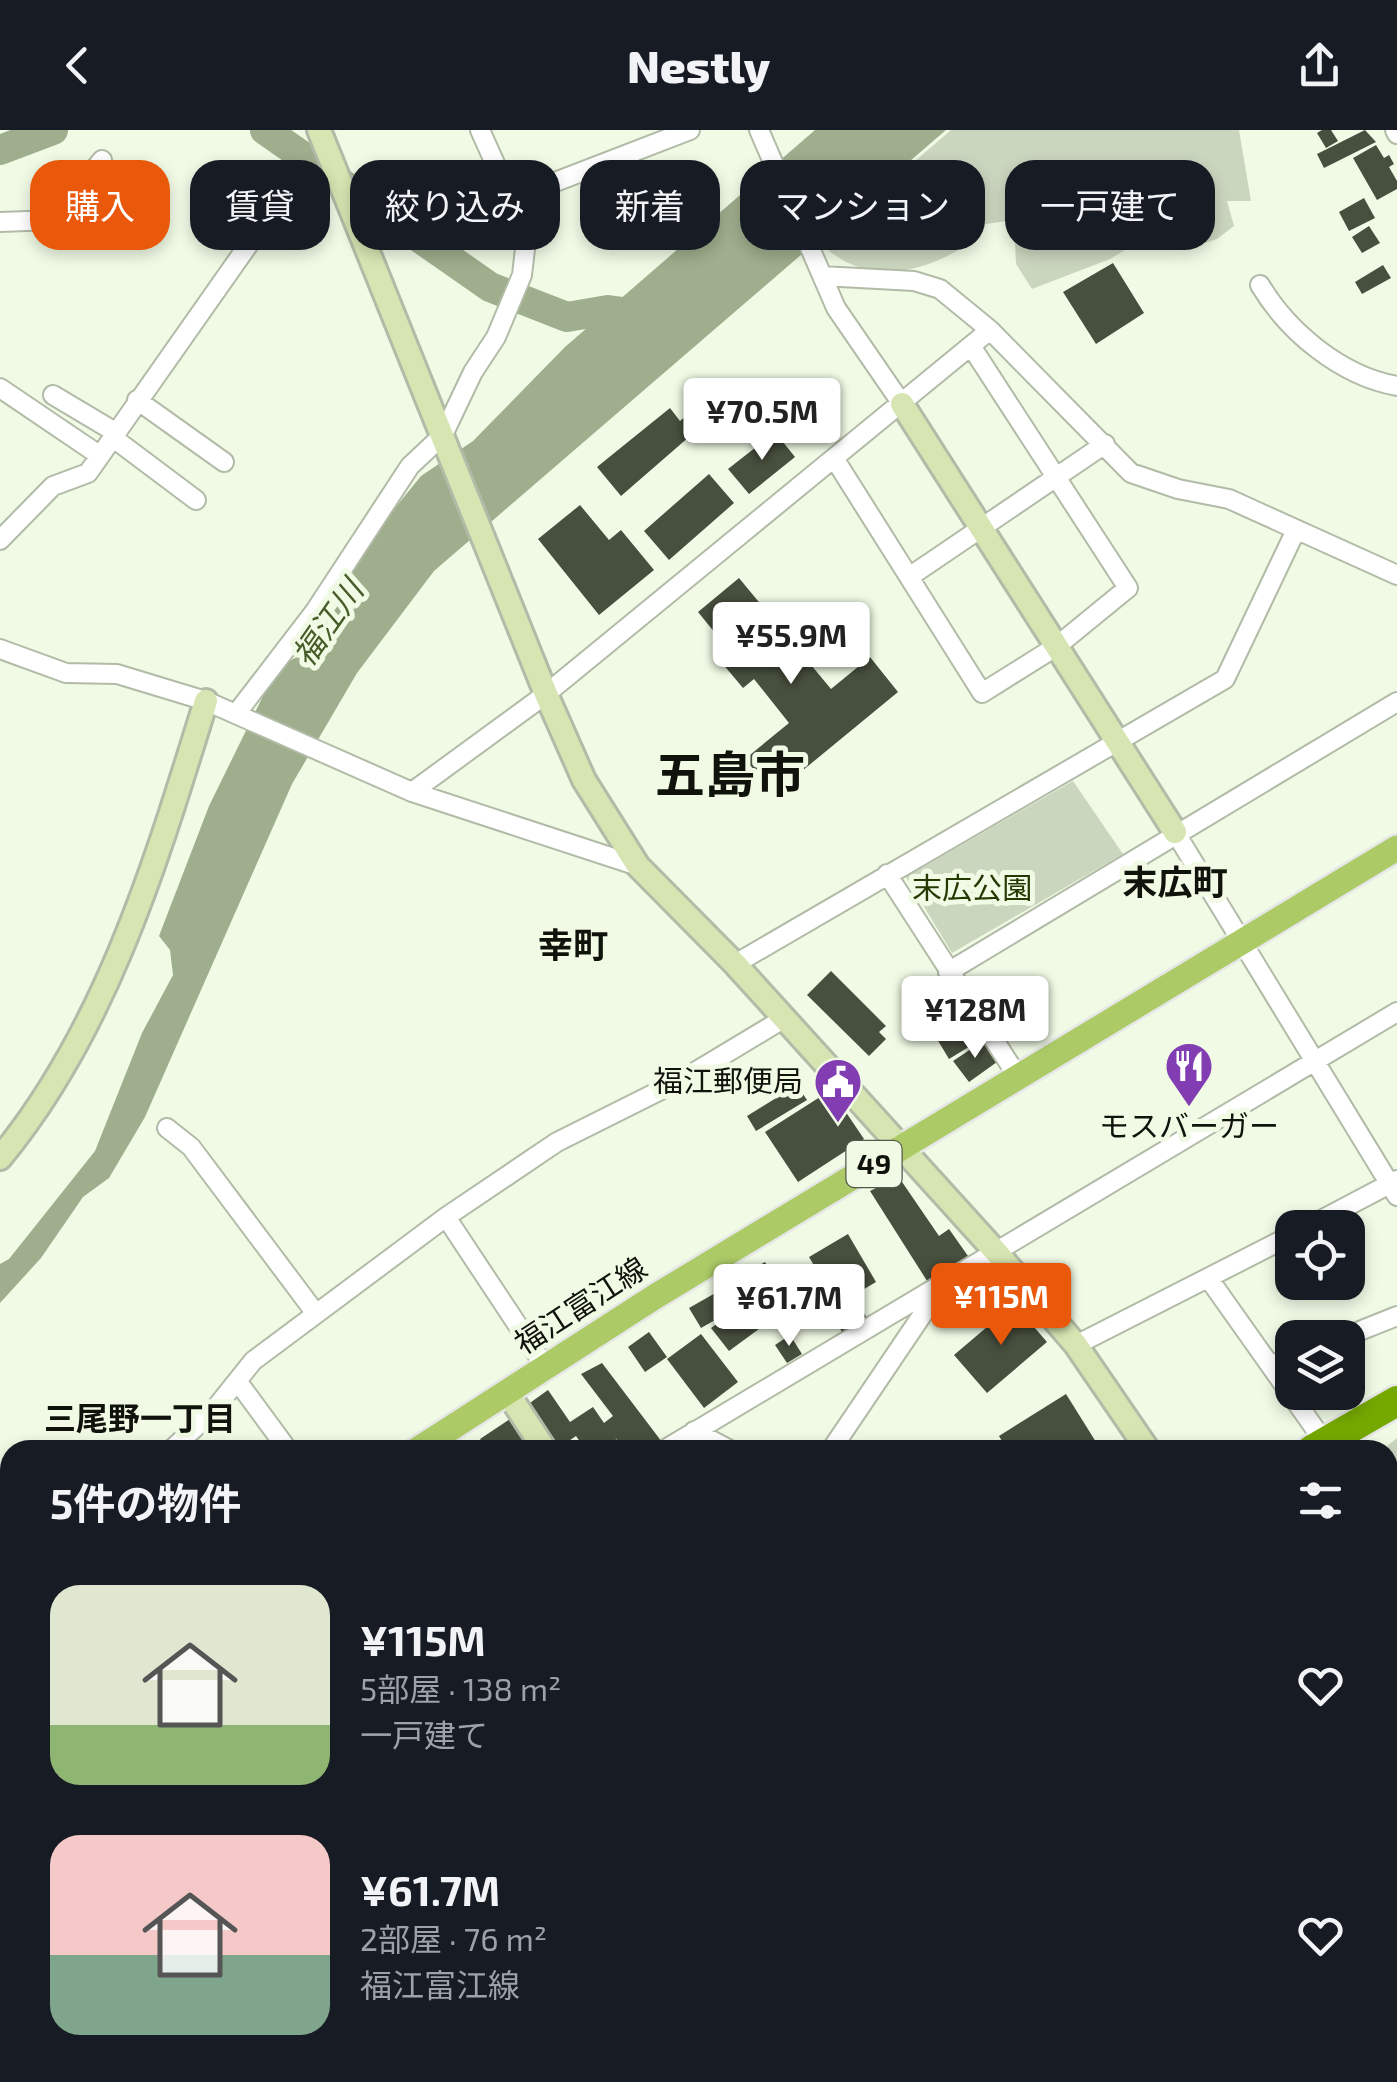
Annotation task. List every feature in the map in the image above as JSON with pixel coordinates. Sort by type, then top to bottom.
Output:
[{"type":"highway","points":[[1327,1440],[1397,1401]]},
{"type":"main road","name":"福江富江線","points":[[433,1440],[901,1148],[1397,848]]},
{"type":"street","points":[[319,130],[584,780],[638,866],[735,964],[997,1253],[1076,1344],[1141,1440]]},
{"type":"street","points":[[480,130],[494,160]]},
{"type":"street","points":[[560,179],[690,130]]},
{"type":"street","points":[[759,130],[851,335],[902,404],[1120,743],[1395,1186],[1344,1210]]},
{"type":"street","points":[[0,222],[30,221]]},
{"type":"street","points":[[0,540],[53,486],[88,473],[244,250]]},
{"type":"street","points":[[236,714],[315,611],[410,466],[443,435],[473,372],[496,338],[522,275],[525,250]]},
{"type":"street","points":[[822,276],[914,281],[940,289],[990,330],[1132,473],[1229,499],[1397,575]]},
{"type":"street","points":[[1260,285],[1286,324],[1309,343],[1369,377],[1397,386]]},
{"type":"street","points":[[412,792],[546,694],[990,330]]},
{"type":"street","points":[[834,458],[982,693],[1057,646],[1128,588],[970,346]]},
{"type":"street","points":[[1,390],[99,455]]},
{"type":"street","points":[[53,395],[113,435],[196,500]]},
{"type":"street","points":[[137,400],[224,462]]},
{"type":"street","points":[[909,576],[1105,444]]},
{"type":"street","points":[[735,964],[1225,679],[1296,530]]},
{"type":"street","points":[[0,649],[66,673],[118,674],[206,702],[412,792],[638,866]]},
{"type":"street","points":[[0,1158],[50,1091],[111,973],[206,702]]},
{"type":"street","points":[[948,972],[1397,702]]},
{"type":"street","points":[[887,874],[1018,1077]]},
{"type":"street","points":[[683,1440],[1397,1012]]},
{"type":"street","points":[[181,1440],[238,1382],[253,1361],[314,1311],[446,1217],[557,1142],[685,1078],[783,1019]]},
{"type":"street","points":[[168,1128],[191,1147],[314,1311]]},
{"type":"street","points":[[446,1217],[546,1368]]},
{"type":"street","points":[[1076,1344],[1275,1244]]},
{"type":"street","points":[[1210,1278],[1272,1365],[1315,1440]]},
{"type":"street","points":[[838,1440],[942,1285]]},
{"type":"street","points":[[1365,1329],[1397,1316]]},
{"type":"street","points":[[238,1382],[281,1440]]},
{"type":"street","points":[[506,1392],[538,1440]]},
{"type":"street","points":[[694,1431],[711,1440]]},
{"type":"green space","points":[[951,130],[1239,130],[1251,201],[1227,201],[1234,226],[1215,240],[1215,160],[1005,160],[1005,221],[985,224],[985,160],[916,160]]},
{"type":"green space","points":[[829,250],[957,250],[921,266],[886,272],[852,265]]},
{"type":"green space","points":[[1015,250],[1125,250],[1032,289],[1016,264]]},
{"type":"green space","name":"末広公園","points":[[1073,781],[1123,854],[952,953],[906,877]]},
{"type":"water","points":[[815,130],[946,130],[911,160],[780,160]]},
{"type":"water","name":"福江川","points":[[740,195],[740,250],[807,250],[434,571],[357,673],[292,784],[145,1117],[109,1178],[83,1197],[41,1258],[0,1303],[0,1264],[9,1259],[95,1151],[142,1033],[173,975],[170,950],[159,936],[209,806],[263,696],[286,663],[302,654],[348,592],[348,583],[338,588],[364,546],[421,476],[473,441],[565,347],[677,250],[720,250],[720,212]]},
{"type":"building","points":[[1331,130],[1338,141],[1326,148],[1317,133]]},
{"type":"building","points":[[1365,130],[1376,142],[1324,168],[1317,154]]},
{"type":"building","points":[[1376,145],[1384,158],[1389,155],[1394,164],[1389,167],[1397,181],[1397,189],[1377,200],[1353,158]]},
{"type":"building","points":[[1364,198],[1375,218],[1349,231],[1339,212]]},
{"type":"building","points":[[1369,226],[1380,243],[1362,253],[1352,237]]},
{"type":"building","points":[[1113,263],[1144,313],[1096,344],[1063,292]]},
{"type":"building","points":[[1383,265],[1391,278],[1362,294],[1355,282]]},
{"type":"building","points":[[670,408],[680,421],[694,409],[705,423],[621,496],[597,467]]},
{"type":"building","points":[[775,432],[795,457],[749,494],[728,469]]},
{"type":"building","points":[[709,474],[734,503],[669,560],[644,531]]},
{"type":"building","points":[[580,505],[609,540],[621,530],[654,570],[599,615],[538,539]]},
{"type":"building","points":[[739,578],[831,689],[870,657],[898,692],[774,794],[745,759],[789,723],[754,679],[743,688],[722,663],[733,655],[698,612]]},
{"type":"building","points":[[831,971],[886,1026],[879,1032],[886,1039],[869,1056],[807,995]]},
{"type":"building","points":[[961,1004],[982,1039],[949,1059],[928,1024]]},
{"type":"building","points":[[983,1041],[997,1062],[969,1082],[953,1061]]},
{"type":"building","points":[[797,1085],[807,1100],[756,1131],[747,1116]]},
{"type":"building","points":[[831,1090],[864,1139],[798,1182],[765,1132]]},
{"type":"building","points":[[900,1179],[939,1236],[949,1229],[968,1256],[929,1284],[870,1191]]},
{"type":"building","points":[[848,1234],[876,1282],[854,1295],[868,1320],[843,1334],[830,1310],[838,1306],[809,1257]]},
{"type":"building","points":[[765,1262],[785,1298],[762,1310],[743,1275]]},
{"type":"building","points":[[803,1270],[820,1304],[799,1314],[783,1280]]},
{"type":"building","points":[[740,1279],[752,1299],[701,1328],[689,1308]]},
{"type":"building","points":[[746,1303],[763,1326],[729,1351],[711,1328]]},
{"type":"building","points":[[1014,1304],[1047,1342],[987,1393],[954,1355]]},
{"type":"building","points":[[649,1332],[667,1357],[645,1372],[628,1347]]},
{"type":"building","points":[[701,1334],[738,1382],[704,1408],[667,1359]]},
{"type":"building","points":[[790,1335],[802,1354],[787,1363],[775,1345]]},
{"type":"building","points":[[602,1363],[660,1440],[615,1437],[617,1440],[579,1440],[576,1436],[570,1440],[551,1440],[527,1405],[548,1390],[570,1422],[593,1407],[604,1423],[613,1416],[581,1374]]},
{"type":"building","points":[[1066,1394],[1095,1440],[1001,1440],[999,1436]]},
{"type":"building","points":[[510,1419],[525,1440],[481,1440]]},
{"type":"waterway","points":[[0,150],[53,130]]},
{"type":"waterway","points":[[265,130],[490,287],[567,317],[608,310],[646,315]]},
{"type":"place","name":"モスバーガー","points":[[1189,1108]]},
{"type":"place","name":"福江郵便局","points":[[838,1124]]},
{"type":"district","name":"五島市","points":[[730,775]]},
{"type":"district","name":"末広町","points":[[1175,883]]},
{"type":"district","name":"幸町","points":[[573,946]]},
{"type":"district","name":"三尾野一丁目","points":[[140,1419]]}]
